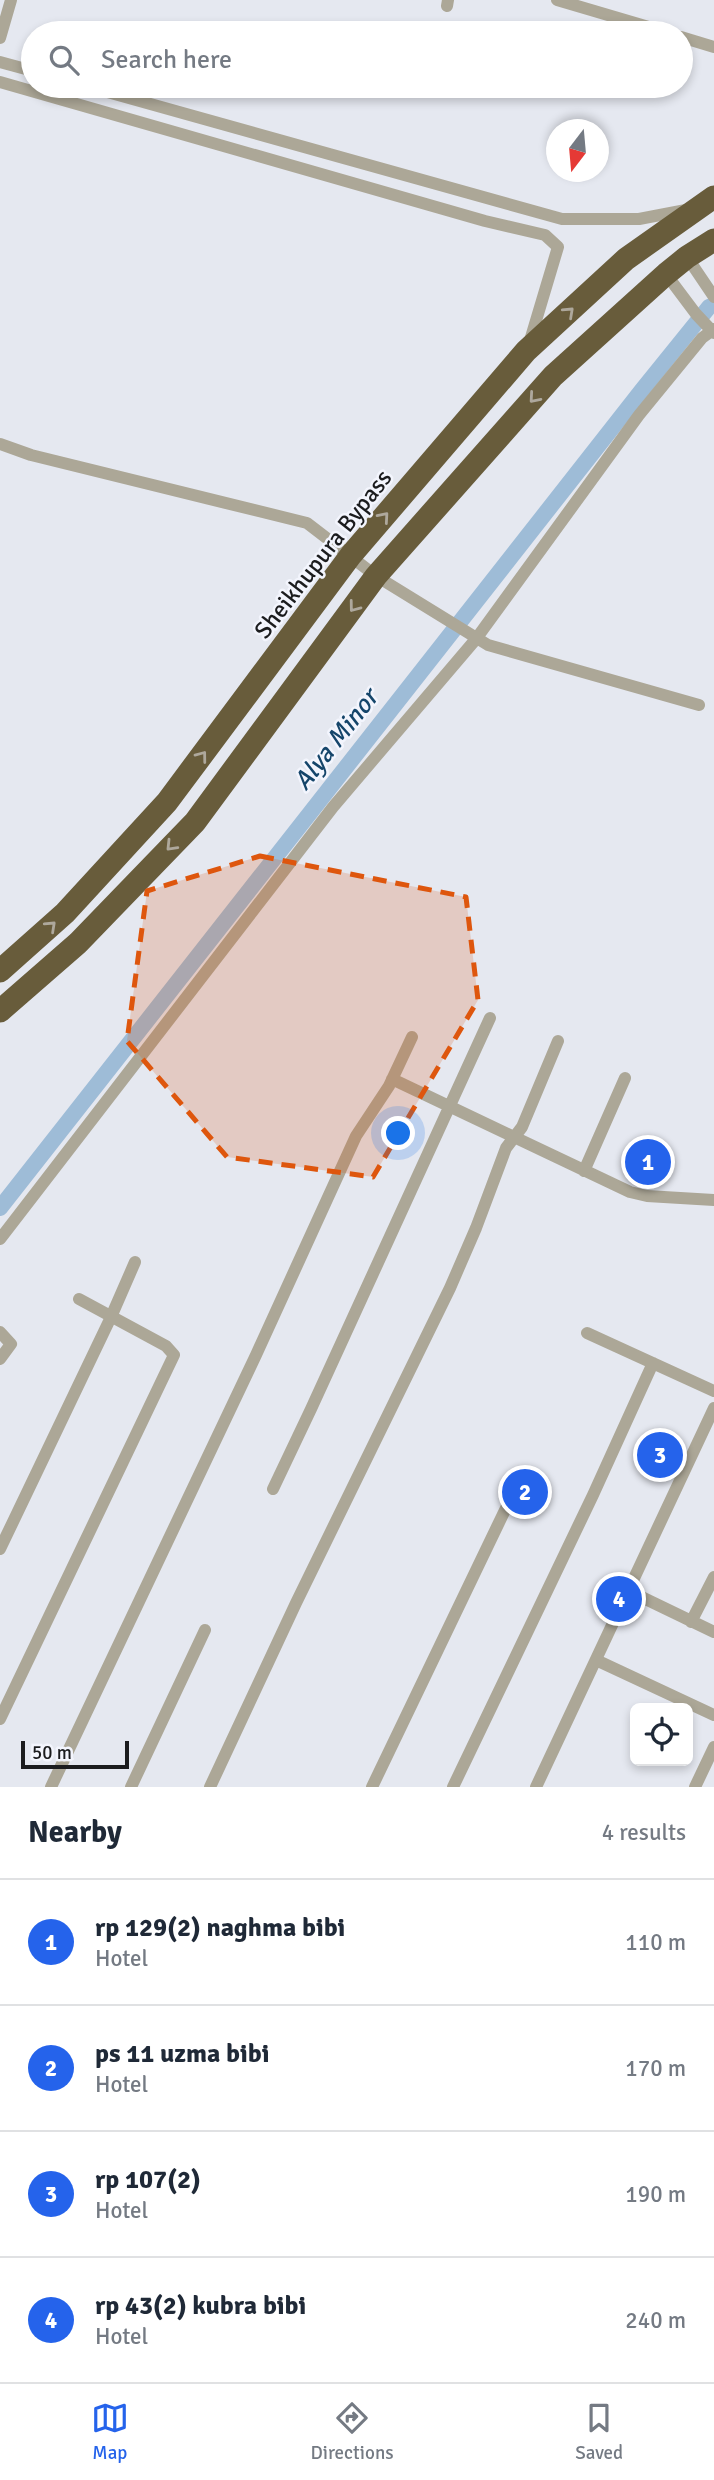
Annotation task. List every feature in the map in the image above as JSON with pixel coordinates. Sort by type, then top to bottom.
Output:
[{"type":"highway","name":"Sheikhupura Bypass","points":[[0,971],[65,913],[167,802],[351,555],[526,351],[626,259],[705,202]]},
{"type":"highway","points":[[0,1011],[78,943],[195,822],[376,576],[553,376],[666,274],[714,240]]},
{"type":"street","points":[[0,38],[11,0]]},
{"type":"street","points":[[557,0],[628,21]]},
{"type":"street","points":[[693,41],[714,47]]},
{"type":"street","points":[[0,62],[21,68]]},
{"type":"street","points":[[0,82],[21,88]]},
{"type":"street","points":[[55,98],[471,218],[545,235],[558,247],[526,351]]},
{"type":"street","points":[[129,98],[562,219],[639,219],[705,202]]},
{"type":"street","points":[[687,257],[714,297]]},
{"type":"street","points":[[0,1239],[333,807],[476,639],[639,415],[702,338],[708,326],[666,274]]},
{"type":"street","points":[[0,444],[307,523],[376,576],[476,639],[503,650],[699,705]]},
{"type":"street","points":[[273,1489],[490,1018]]},
{"type":"street","points":[[51,1787],[356,1136],[391,1079],[412,1037]]},
{"type":"street","points":[[210,1787],[296,1603],[450,1288],[502,1157],[522,1127],[558,1041]]},
{"type":"street","points":[[584,1171],[625,1078]]},
{"type":"street","points":[[391,1079],[636,1194],[714,1200]]},
{"type":"street","points":[[0,1549],[135,1262]]},
{"type":"street","points":[[0,1719],[174,1355],[169,1348],[79,1300]]},
{"type":"street","points":[[0,1332],[11,1344],[0,1359]]},
{"type":"street","points":[[587,1333],[714,1391]]},
{"type":"street","points":[[453,1787],[653,1363]]},
{"type":"street","points":[[536,1787],[714,1408]]},
{"type":"street","points":[[372,1787],[506,1508]]},
{"type":"street","points":[[691,1622],[714,1577]]},
{"type":"street","points":[[629,1591],[714,1632]]},
{"type":"street","points":[[131,1787],[205,1630]]},
{"type":"street","points":[[596,1660],[714,1715]]},
{"type":"street","points":[[695,1787],[714,1747]]},
{"type":"highlighted area","points":[[260,856],[466,897],[478,1000],[373,1177],[227,1157],[127,1041],[147,891]]},
{"type":"waterway","name":"Alya Minor","points":[[0,1208],[642,390],[709,307],[714,305]]},
{"type":"place","name":"rp 129(2) naghma bibi","points":[[648,1162]]},
{"type":"place","name":"rp 107(2)","points":[[660,1455]]},
{"type":"place","name":"ps 11 uzma bibi","points":[[525,1492]]},
{"type":"place","name":"rp 43(2) kubra bibi","points":[[619,1599]]}]
